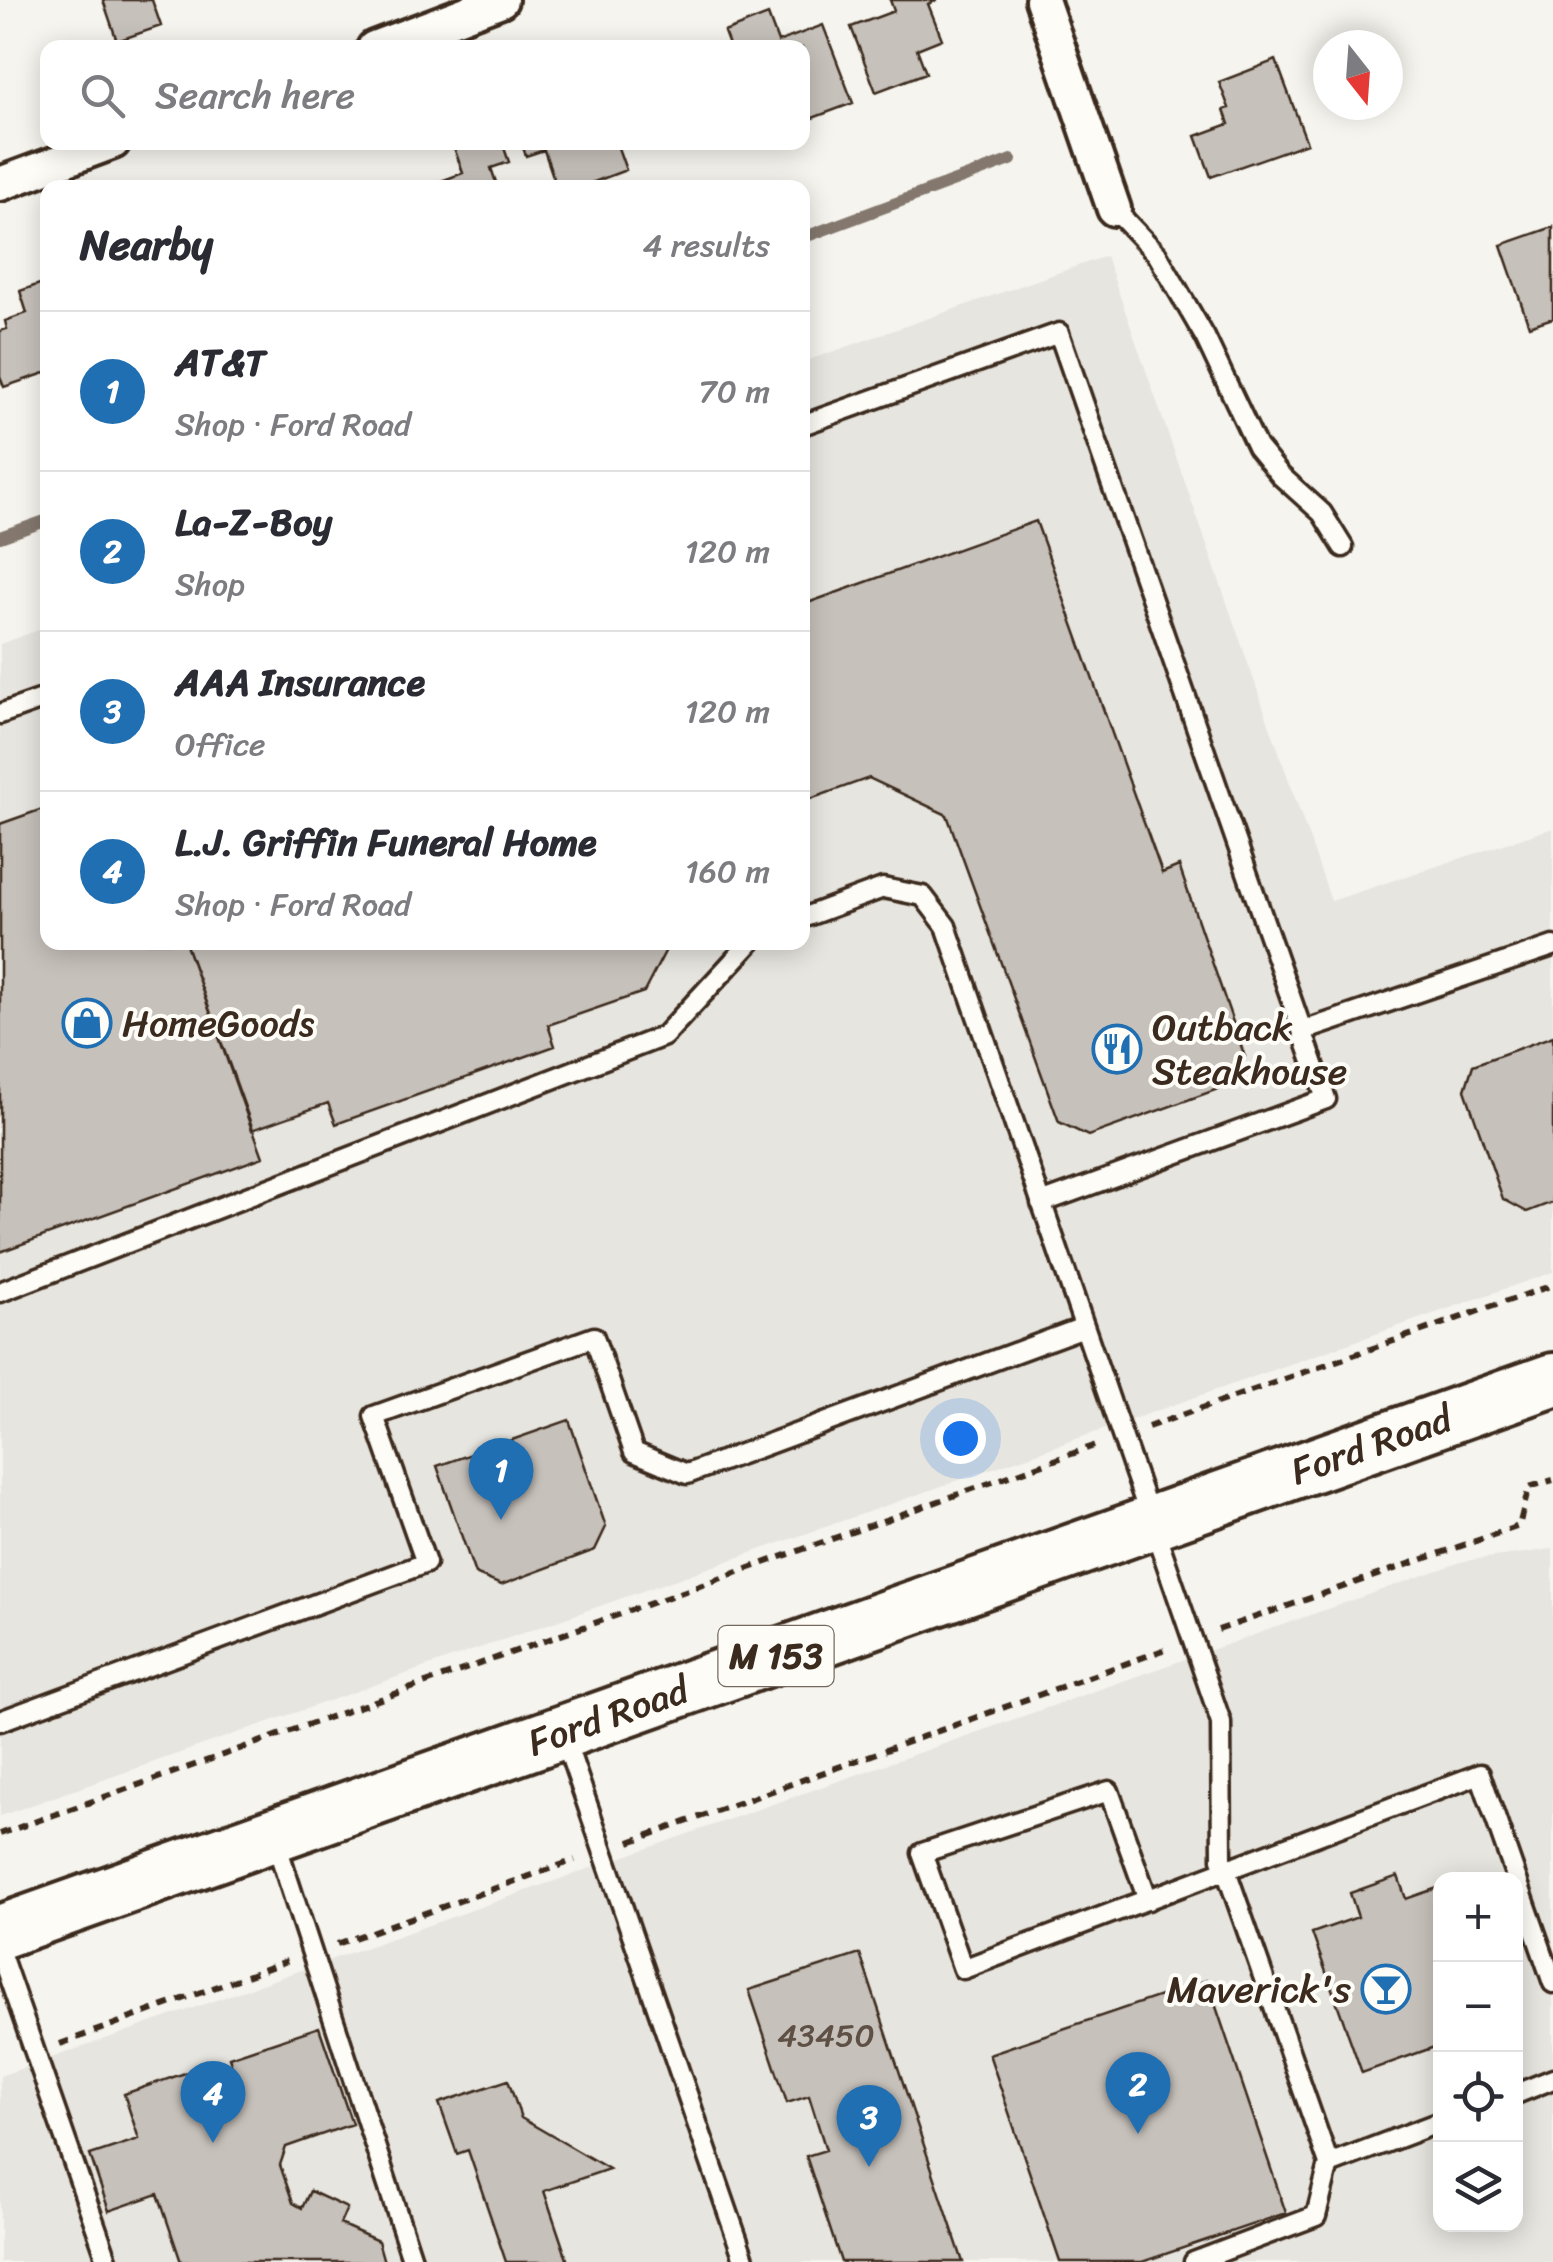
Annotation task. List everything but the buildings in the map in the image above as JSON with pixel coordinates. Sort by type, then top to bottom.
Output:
[{"type":"main road","name":"Ford Road","points":[[0,1932],[1553,1380]]},
{"type":"street","points":[[388,40],[441,11],[502,0]]},
{"type":"street","points":[[1042,0],[1114,210]]},
{"type":"street","points":[[0,184],[91,150]]},
{"type":"lane","points":[[1114,210],[1157,254],[1205,337],[1256,447],[1322,513],[1343,547]]},
{"type":"lane","points":[[810,422],[1059,333],[1326,1100],[1041,1203]]},
{"type":"lane","points":[[0,714],[40,700]]},
{"type":"lane","points":[[810,915],[883,888],[923,896],[946,926],[1221,1722],[1222,1859],[1330,2164],[1316,2216],[1194,2262]]},
{"type":"lane","points":[[1303,1031],[1553,946]]},
{"type":"lane","points":[[0,1292],[664,1036],[743,950]]},
{"type":"lane","points":[[0,1721],[426,1563],[374,1416],[594,1337],[634,1452],[687,1474],[1084,1327]]},
{"type":"lane","points":[[562,1732],[744,2262]]},
{"type":"lane","points":[[1148,1900],[1108,1791],[922,1853],[964,1969],[1148,1900],[1480,1774],[1553,1983]]},
{"type":"lane","points":[[274,1835],[413,2262]]},
{"type":"lane","points":[[0,1952],[108,2262]]},
{"type":"lane","points":[[1523,2091],[1553,2079]]},
{"type":"lane","points":[[1330,2164],[1433,2125]]},
{"type":"path","points":[[0,1834],[1553,1285]]},
{"type":"path","points":[[1237,1623],[1519,1526],[1529,1487],[1553,1480]]},
{"type":"path","points":[[643,1837],[1176,1645]]},
{"type":"path","points":[[351,1940],[582,1858]]},
{"type":"path","points":[[74,2039],[294,1958]]},
{"type":"shaded area","points":[[1106,256],[1331,901],[1553,828],[1553,1272],[0,1816],[0,644],[40,630],[40,950],[810,950],[810,360]]},
{"type":"shaded area","points":[[1553,1549],[1553,2262],[0,2262],[0,2076],[1464,1561]]},
{"type":"waterway","points":[[810,235],[1011,160]]},
{"type":"waterway","points":[[0,537],[40,523]]},
{"type":"place","name":"HomeGoods","points":[[87,1023]]},
{"type":"place","name":"Outback Steakhouse","points":[[1117,1049]]},
{"type":"place","name":"AT&T","points":[[501,1520]]},
{"type":"place","name":"Maverick's","points":[[1386,1989]]},
{"type":"place","name":"La-Z-Boy","points":[[1138,2134]]},
{"type":"place","name":"L.J. Griffin Funeral Home","points":[[213,2143]]},
{"type":"place","name":"AAA Insurance","points":[[869,2167]]}]
